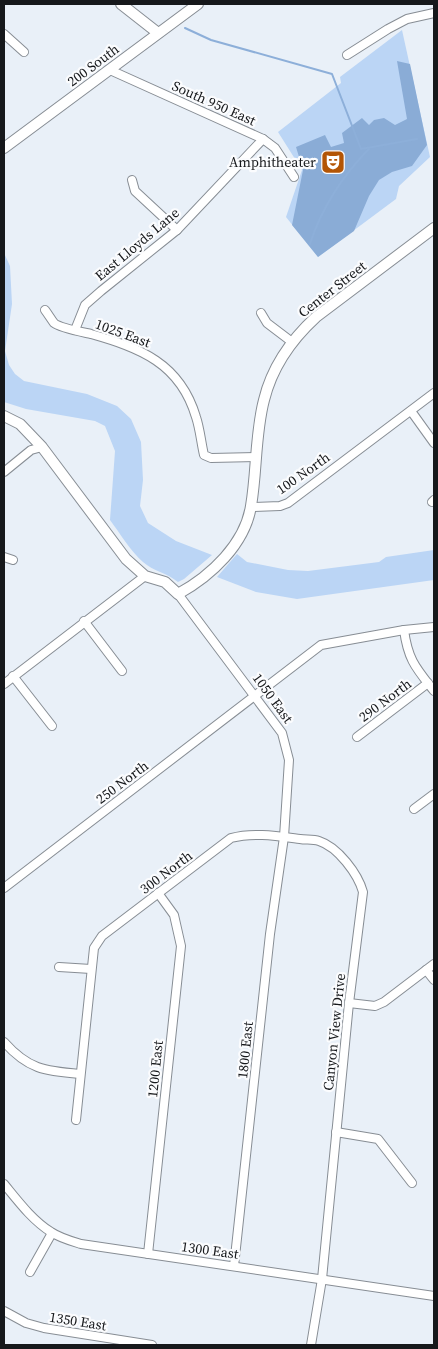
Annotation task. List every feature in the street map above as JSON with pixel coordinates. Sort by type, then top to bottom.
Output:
[{"type":"street","points":[[121,4],[158,33]]},
{"type":"street","name":"200 South","points":[[4,148],[198,4]]},
{"type":"street","points":[[347,55],[388,29],[408,19],[434,13]]},
{"type":"street","points":[[4,34],[24,52]]},
{"type":"street","name":"South 950 East","points":[[110,70],[263,139],[275,148],[294,176]]},
{"type":"street","name":"East Lloyds Lane","points":[[75,330],[85,305],[177,230],[263,139]]},
{"type":"street","points":[[132,180],[135,191],[177,230]]},
{"type":"street","name":"Center Street","points":[[251,507],[259,422],[264,400],[275,368],[292,342],[316,317],[434,228]]},
{"type":"street","name":"1025 East","points":[[45,310],[55,324],[134,348],[153,357],[165,366],[177,379],[196,416],[204,454],[210,458],[256,457]]},
{"type":"street","points":[[261,313],[268,323],[292,342]]},
{"type":"street","name":"100 North","points":[[251,507],[280,506],[288,503],[434,394]]},
{"type":"street","points":[[411,411],[434,443]]},
{"type":"street","points":[[4,416],[20,424],[42,446],[126,559],[145,576],[165,582],[178,594],[213,570],[230,551],[242,534],[251,507]]},
{"type":"street","points":[[4,472],[31,450],[42,446]]},
{"type":"street","points":[[4,556],[13,560]]},
{"type":"street","points":[[4,684],[145,576]]},
{"type":"street","name":"1050 East","points":[[178,594],[282,733],[289,760],[284,837]]},
{"type":"street","points":[[84,621],[122,670]]},
{"type":"street","name":"250 North","points":[[4,888],[321,645],[404,630],[434,627]]},
{"type":"street","points":[[404,630],[411,661],[434,691]]},
{"type":"street","points":[[14,676],[52,726]]},
{"type":"street","name":"290 North","points":[[357,737],[428,683]]},
{"type":"street","points":[[414,809],[434,794]]},
{"type":"street","name":"300 North","points":[[76,1120],[91,969],[94,948],[102,936],[231,838],[243,834],[284,837]]},
{"type":"street","name":"Canyon View Drive","points":[[284,837],[319,841],[337,852],[360,881],[363,892],[349,1003],[322,1279],[311,1345]]},
{"type":"street","name":"1800 East","points":[[234,1266],[270,934],[284,837]]},
{"type":"street","name":"1200 East","points":[[148,1254],[181,946],[174,914],[158,893]]},
{"type":"street","points":[[349,1003],[375,1006],[384,1002],[434,964]]},
{"type":"street","points":[[59,967],[91,969]]},
{"type":"street","points":[[426,970],[434,980]]},
{"type":"street","points":[[4,1042],[17,1056],[43,1070],[80,1074]]},
{"type":"street","points":[[336,1132],[378,1139],[412,1183]]},
{"type":"street","name":"1300 East","points":[[4,1184],[41,1225],[52,1233],[81,1244],[434,1296]]},
{"type":"street","points":[[30,1272],[52,1233]]},
{"type":"street","name":"1350 East","points":[[4,1311],[26,1324],[152,1345]]},
{"type":"shaded area","points":[[402,30],[430,157],[399,186],[396,199],[318,257],[286,217],[302,170],[278,132],[341,83],[340,77]]},
{"type":"shaded area","points":[[397,61],[410,64],[427,145],[412,166],[392,172],[379,180],[369,196],[354,231],[318,257],[292,225],[303,170],[296,147],[325,135],[331,147],[344,143],[342,133],[362,118],[369,125],[374,120],[384,118],[395,125],[407,119]]},
{"type":"shaded area","points":[[4,253],[10,266],[12,304],[5,351],[9,365],[15,374],[24,381],[87,394],[117,406],[131,419],[141,442],[143,480],[140,506],[148,523],[176,541],[212,555],[184,579],[178,582],[143,562],[130,548],[110,520],[115,451],[105,426],[95,421],[26,409],[4,402]]},
{"type":"shaded area","points":[[434,550],[434,580],[297,599],[256,592],[217,577],[237,554],[247,562],[288,570],[308,571],[379,562],[386,557]]},
{"type":"waterway","points":[[185,28],[211,40],[332,74],[361,149],[417,139]]},
{"type":"waterway","points":[[310,244],[320,218],[334,193],[350,170],[369,149]]},
{"type":"place","name":"Amphitheater","points":[[333,162]]}]
